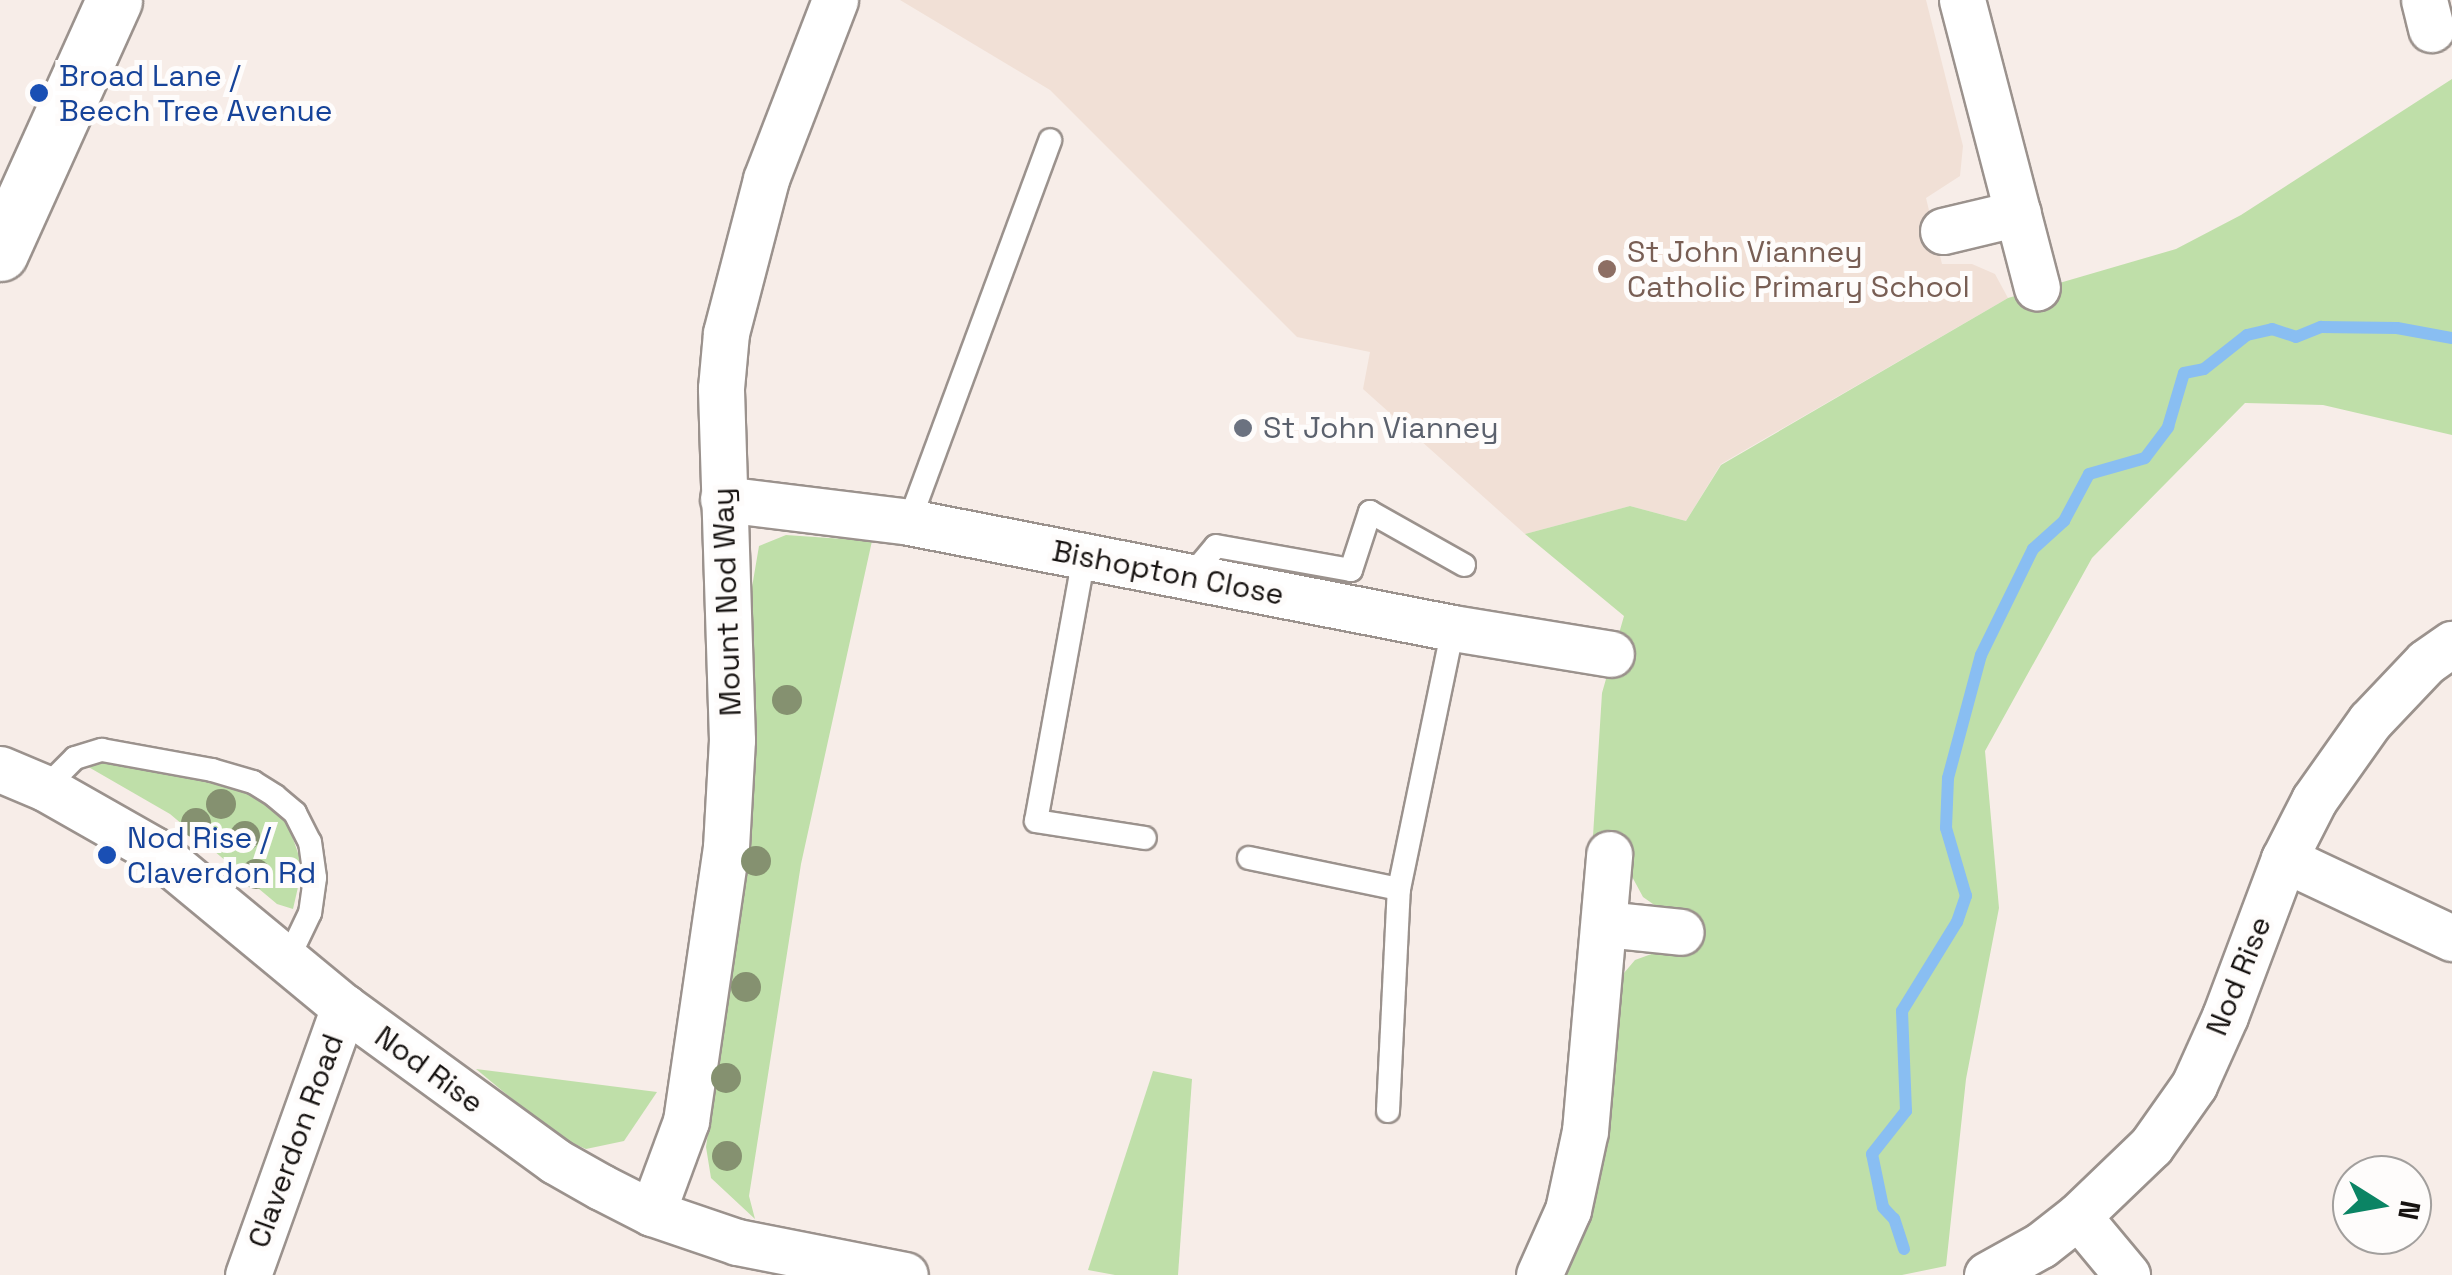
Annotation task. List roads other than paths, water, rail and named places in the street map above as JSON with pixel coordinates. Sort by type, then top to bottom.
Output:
[{"type":"street","points":[[0,254],[114,0]]},
{"type":"street","name":"Mount Nod Way","points":[[652,1214],[674,1163],[689,1106],[726,847],[732,740],[722,388],[736,284],[766,179],[835,0]]},
{"type":"street","points":[[1962,0],[2037,287]]},
{"type":"street","points":[[1942,231],[2018,213]]},
{"type":"street","name":"Bishopton Close","points":[[723,499],[910,522],[1453,628],[1612,654]]},
{"type":"street","name":"Nod Rise","points":[[1988,1275],[2041,1245],[2078,1216],[2150,1146],[2194,1084],[2226,1016],[2284,859],[2314,800],[2370,721],[2426,662],[2452,644]]},
{"type":"street","name":"Nod Rise","points":[[0,770],[45,788],[154,850],[344,1007],[555,1161],[652,1214],[737,1242],[905,1275]]},
{"type":"street","points":[[1539,1275],[1568,1210],[1586,1131],[1610,854]]},
{"type":"street","points":[[2284,859],[2452,938]]},
{"type":"street","points":[[1604,924],[1681,932]]},
{"type":"street","name":"Claverdon Road","points":[[248,1275],[344,1007]]},
{"type":"street","points":[[2078,1216],[2127,1275]]},
{"type":"lane","points":[[910,522],[1050,140]]},
{"type":"lane","points":[[1190,577],[1216,546],[1351,570],[1370,512],[1464,566]]},
{"type":"lane","points":[[1084,557],[1036,822],[1145,838]]},
{"type":"lane","points":[[1388,1112],[1399,889],[1453,628]]},
{"type":"lane","points":[[45,788],[75,758],[102,750],[212,770],[253,782],[276,796],[295,813],[310,842],[315,878],[310,913],[288,959]]},
{"type":"lane","points":[[1249,858],[1399,889]]},
{"type":"waterway","points":[[1904,1249],[1894,1219],[1883,1207],[1872,1154],[1906,1111],[1902,1011],[1957,922],[1966,896],[1946,828],[1948,778],[1981,655],[2033,549],[2064,521],[2089,474],[2145,458],[2168,427],[2184,373],[2204,369],[2247,335],[2272,329],[2296,337],[2321,327],[2397,328],[2452,338]]},
{"type":"place","name":"Broad Lane / Beech Tree Avenue","points":[[39,93]]},
{"type":"place","name":"St John Vianney Catholic Primary School","points":[[1607,269]]},
{"type":"place","name":"St John Vianney","points":[[1243,428]]},
{"type":"place","name":"Nod Rise / Claverdon Rd","points":[[107,855]]}]
